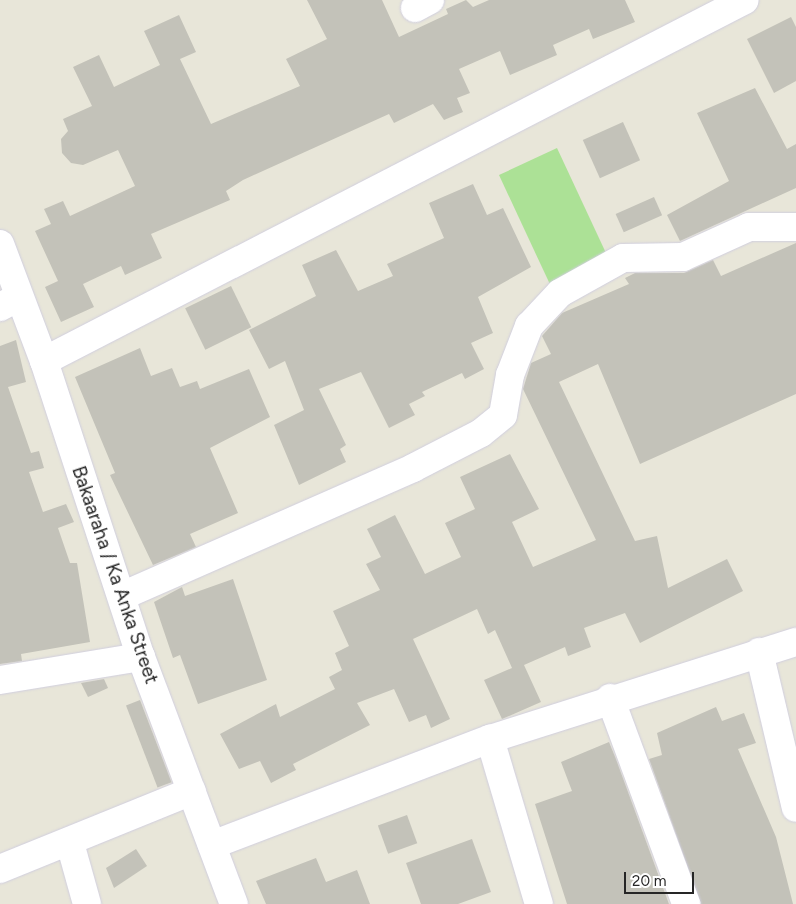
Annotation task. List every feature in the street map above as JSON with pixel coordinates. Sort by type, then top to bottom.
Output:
[{"type":"street","points":[[44,361],[745,0]]},
{"type":"street","points":[[122,596],[413,468],[481,433],[503,416],[510,375],[529,326],[560,293],[623,258],[683,257],[749,227],[796,228]]},
{"type":"street","name":"Bakaaraha / Ka Anka Street","points":[[0,244],[10,302],[44,361],[141,656],[234,904]]},
{"type":"street","points":[[212,845],[490,739],[610,698],[796,642]]},
{"type":"street","points":[[759,652],[794,795]]},
{"type":"street","points":[[0,680],[141,656]]},
{"type":"street","points":[[610,698],[686,904]]},
{"type":"street","points":[[490,739],[539,904]]},
{"type":"street","points":[[0,869],[70,843],[192,791]]},
{"type":"street","points":[[70,843],[87,904]]},
{"type":"green space","points":[[557,148],[609,259],[551,286],[499,175]]},
{"type":"building","points":[[307,0],[382,0],[399,37],[448,14],[446,9],[466,0],[473,7],[489,0],[625,0],[635,22],[593,39],[589,29],[553,45],[557,55],[510,75],[500,51],[459,69],[470,93],[457,98],[463,112],[444,120],[433,104],[394,123],[389,114],[243,180],[226,191],[230,200],[151,234],[162,258],[125,275],[121,266],[83,284],[94,307],[61,322],[45,287],[58,281],[35,231],[51,224],[44,209],[63,201],[70,216],[135,186],[118,150],[83,165],[71,163],[62,153],[61,139],[68,131],[63,119],[92,106],[73,67],[99,55],[114,87],[160,65],[144,31],[179,15],[196,52],[180,59],[211,124],[300,86],[286,59],[327,39]]},
{"type":"building","points":[[791,17],[796,27],[796,81],[774,93],[747,39]]},
{"type":"building","points":[[755,88],[787,149],[796,144],[796,188],[680,241],[667,215],[729,181],[697,113]]},
{"type":"building","points":[[623,122],[640,160],[600,178],[583,140]]},
{"type":"building","points":[[473,184],[487,215],[503,208],[531,267],[478,297],[493,333],[471,343],[484,369],[465,379],[462,373],[422,392],[425,396],[409,404],[415,415],[389,428],[361,372],[319,389],[346,445],[340,449],[346,462],[299,485],[274,425],[304,410],[285,361],[269,369],[249,330],[316,296],[302,265],[336,250],[358,291],[393,276],[387,264],[444,238],[429,203]]},
{"type":"building","points":[[654,197],[662,215],[624,232],[616,214]]},
{"type":"building","points":[[796,243],[796,394],[640,464],[598,364],[559,382],[635,541],[657,536],[668,588],[727,559],[743,591],[640,643],[625,613],[584,628],[591,647],[568,656],[565,647],[524,665],[541,702],[502,719],[484,680],[512,668],[495,630],[488,634],[477,609],[413,639],[450,719],[431,728],[426,715],[409,722],[394,689],[357,703],[370,725],[293,764],[296,770],[271,783],[260,761],[239,769],[220,734],[276,704],[280,717],[335,689],[329,677],[342,670],[335,653],[349,646],[333,611],[380,590],[366,564],[381,557],[367,529],[395,515],[425,574],[461,557],[445,523],[475,509],[460,477],[510,454],[539,509],[512,522],[533,567],[596,540],[523,389],[531,363],[551,354],[542,336],[562,313],[629,284],[625,278],[635,273],[684,273],[713,260],[721,276]]},
{"type":"building","points":[[231,286],[251,327],[205,350],[185,308]]},
{"type":"building","points":[[16,340],[26,382],[8,387],[31,453],[39,451],[44,468],[29,472],[43,512],[66,504],[74,522],[58,528],[70,563],[77,563],[90,642],[21,654],[22,661],[0,664],[0,346]]},
{"type":"building","points":[[140,348],[151,376],[172,368],[180,387],[197,381],[200,389],[249,369],[270,417],[210,448],[238,513],[190,534],[196,547],[153,565],[110,475],[115,473],[75,377]]},
{"type":"building","points":[[233,579],[267,680],[198,704],[180,655],[173,658],[154,602],[182,587],[185,596]]},
{"type":"building","points":[[104,679],[108,688],[88,697],[81,683]]},
{"type":"building","points":[[140,700],[172,782],[158,788],[126,705]]},
{"type":"building","points":[[716,707],[722,721],[744,713],[756,743],[738,749],[776,837],[793,904],[701,904],[649,759],[662,755],[657,733]]},
{"type":"building","points":[[609,742],[669,904],[567,904],[535,804],[572,791],[561,762]]},
{"type":"building","points":[[407,815],[417,843],[388,854],[378,826]]},
{"type":"building","points":[[472,839],[491,892],[458,904],[421,904],[406,863]]},
{"type":"building","points":[[136,849],[147,866],[114,888],[106,868]]},
{"type":"building","points":[[316,858],[326,882],[357,870],[370,904],[266,904],[256,881]]}]
